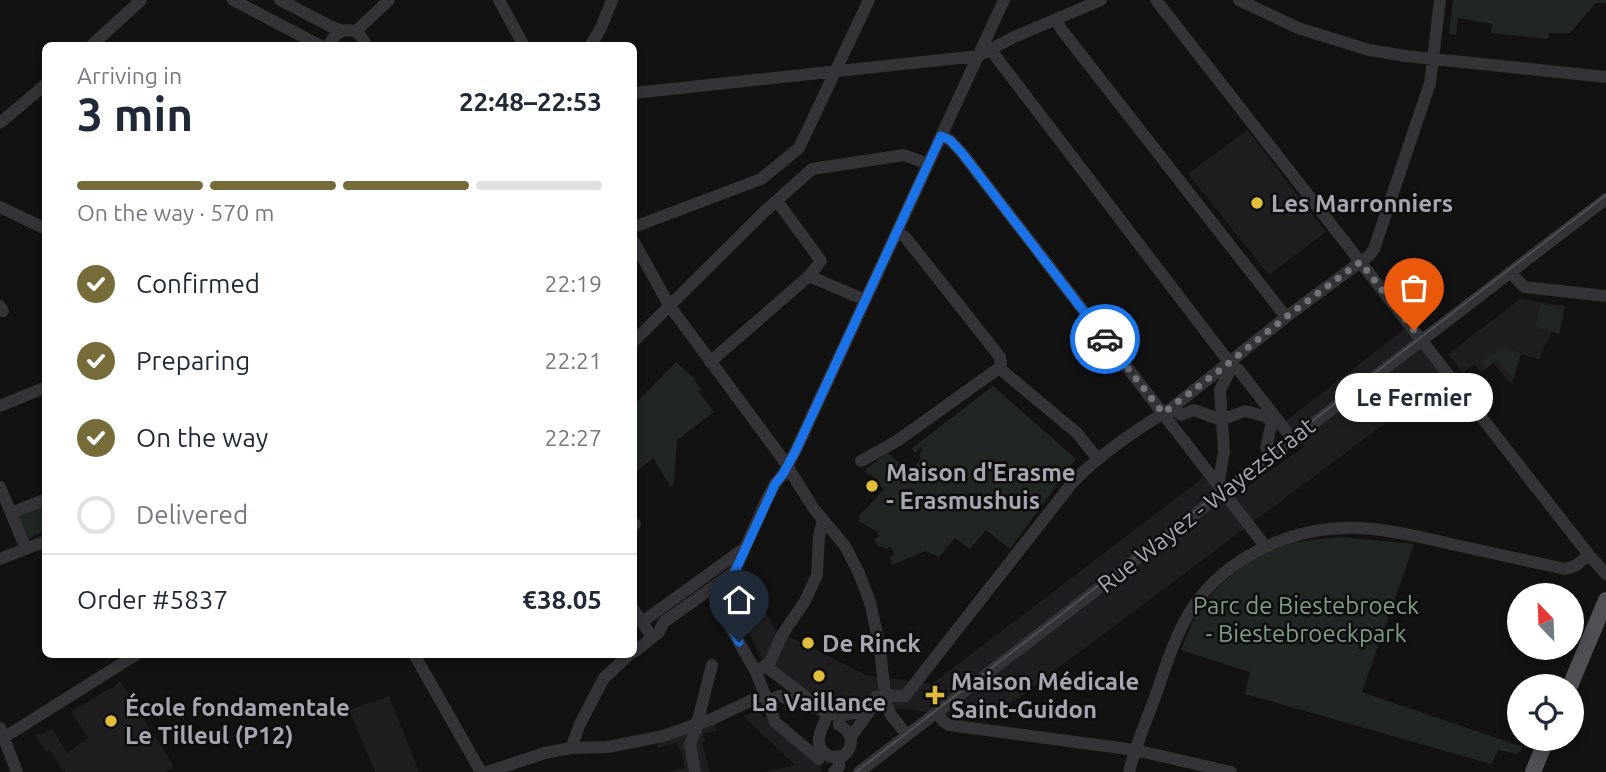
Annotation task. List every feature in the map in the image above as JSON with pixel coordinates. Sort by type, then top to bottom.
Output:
[{"type":"main road","points":[[1576,674],[1603,617],[1606,600]]},
{"type":"main road","points":[[1533,772],[1542,751]]},
{"type":"street","points":[[94,42],[141,0]]},
{"type":"street","points":[[233,0],[313,42]]},
{"type":"street","points":[[280,0],[332,27],[360,34],[365,42]]},
{"type":"street","points":[[331,42],[334,36],[349,31],[389,0]]},
{"type":"street","points":[[499,0],[522,42]]},
{"type":"street","points":[[592,42],[612,0]]},
{"type":"street","points":[[637,226],[761,179],[799,148],[869,0]]},
{"type":"street","points":[[870,710],[828,713],[768,684],[729,623],[724,609],[725,593],[775,484],[787,467],[1004,0]]},
{"type":"street","points":[[637,93],[978,56],[1014,37],[1101,0]]},
{"type":"street","points":[[1156,0],[1606,574]]},
{"type":"street","points":[[1239,0],[1298,28],[1372,51],[1606,77]]},
{"type":"street","points":[[1221,488],[1224,452],[1220,390],[1226,371],[1286,317],[1370,255],[1429,89],[1440,0]]},
{"type":"street","points":[[996,18],[1002,29],[1014,37]]},
{"type":"street","points":[[1056,20],[1286,317]]},
{"type":"street","points":[[990,49],[1226,371]]},
{"type":"street","points":[[0,123],[42,87]]},
{"type":"street","points":[[941,136],[950,140],[962,153],[1169,411],[1221,488],[1265,546]]},
{"type":"street","points":[[637,338],[812,169],[904,155],[929,164]]},
{"type":"street","name":"Rue Wayez - Wayezstraat","points":[[863,771],[1221,488],[1422,340],[1606,199]]},
{"type":"street","points":[[710,362],[809,276],[821,261],[777,201]]},
{"type":"street","points":[[0,207],[42,227]]},
{"type":"street","points":[[897,232],[906,238],[1000,357],[999,369]]},
{"type":"street","points":[[637,247],[669,305],[845,546],[870,602],[880,648],[881,695],[891,715],[907,735]]},
{"type":"street","points":[[1510,272],[1524,288],[1606,296]]},
{"type":"street","points":[[809,276],[865,300]]},
{"type":"street","points":[[881,695],[905,696],[1073,482],[1098,459],[1232,366],[1238,369],[1287,432],[1264,416],[1245,411],[1221,420],[1194,410],[1181,415],[1169,411]]},
{"type":"street","points":[[999,369],[1077,433],[1098,459]]},
{"type":"street","points":[[860,461],[897,441],[999,369]]},
{"type":"street","points":[[0,406],[42,389]]},
{"type":"street","points":[[1266,448],[1272,422]]},
{"type":"street","points":[[0,487],[26,549]]},
{"type":"street","points":[[11,513],[42,501]]},
{"type":"street","points":[[819,759],[775,722],[768,684],[770,662],[782,635],[805,601],[817,575],[819,536],[824,520]]},
{"type":"street","points":[[1129,772],[1174,645],[1195,605],[1219,577],[1265,546],[1317,531],[1362,528],[1395,532],[1566,569],[1575,566],[1589,555]]},
{"type":"street","points":[[0,559],[42,543]]},
{"type":"street","points":[[642,622],[745,548]]},
{"type":"street","points":[[637,649],[652,637],[664,622],[733,573]]},
{"type":"street","points":[[637,614],[652,637]]},
{"type":"street","points":[[17,772],[1,735],[130,658]]},
{"type":"street","points":[[416,658],[481,772]]},
{"type":"street","points":[[571,748],[604,678],[626,658]]},
{"type":"street","points":[[695,772],[690,744],[712,663]]},
{"type":"street","points":[[486,772],[545,753],[571,748],[608,747],[663,736],[712,719],[750,701],[768,684]]},
{"type":"street","points":[[768,684],[805,696],[828,713],[851,737]]},
{"type":"street","points":[[828,713],[819,737],[819,746],[827,756],[839,757],[849,750],[851,737],[881,695]]},
{"type":"street","points":[[937,713],[949,725],[1135,750],[1231,772]]},
{"type":"street","points":[[834,772],[839,767],[839,757]]},
{"type":"shaded area","name":"Les Marronniers","points":[[1247,130],[1326,232],[1269,275],[1188,174]]},
{"type":"shaded area","points":[[1520,299],[1565,306],[1559,334],[1551,332],[1540,360],[1521,354],[1510,383],[1493,363],[1481,372],[1474,364],[1463,373],[1448,354]]},
{"type":"shaded area","points":[[1407,327],[1447,377],[986,722],[906,709],[859,707],[815,695],[764,662],[734,606],[734,592],[744,577],[776,630],[866,675],[932,684],[1204,477],[1224,503],[1305,446],[1286,421]]},
{"type":"shaded area","name":"École fondamentale Le Tilleul (P12)","points":[[120,681],[174,767],[162,772],[65,772],[50,750],[46,752],[35,735],[41,735],[52,728],[67,753],[88,738],[71,712],[112,689]]},
{"type":"shaded area","points":[[389,696],[419,772],[375,772],[349,710]]},
{"type":"shaded area","points":[[757,711],[820,765],[822,772],[764,772],[795,765],[743,716]]},
{"type":"shaded area","points":[[715,723],[717,731],[703,734],[705,741],[702,743],[710,772],[667,772],[684,768],[681,750],[677,743],[658,748],[657,744]]},
{"type":"green space","points":[[1453,0],[1606,0],[1606,3],[1596,3],[1570,33],[1549,33],[1548,39],[1491,33],[1492,24],[1458,18],[1456,35],[1449,34]]},
{"type":"green space","points":[[1541,304],[1564,310],[1559,334],[1535,327]]},
{"type":"green space","points":[[1501,349],[1521,354],[1513,379],[1498,359],[1486,368],[1481,361]]},
{"type":"green space","points":[[676,362],[696,380],[701,389],[699,392],[714,412],[677,440],[674,485],[671,487],[653,458],[637,471],[637,402]]},
{"type":"green space","points":[[993,386],[1076,459],[1010,549],[986,530],[970,549],[955,538],[939,557],[926,551],[892,565],[889,557],[894,555],[891,547],[878,547],[874,539],[879,537],[878,532],[858,521],[860,515],[884,489],[865,470],[887,453],[911,471],[921,458],[919,455],[923,449],[920,447],[916,453],[911,449]]},
{"type":"green space","points":[[42,502],[42,532],[27,539],[18,520],[19,513]]},
{"type":"green space","name":"Parc de Biestebroeck - Biestebroeckpark","points":[[1341,537],[1414,544],[1362,692],[1507,742],[1507,751],[1520,751],[1518,754],[1498,750],[1491,764],[1245,694],[1250,672],[1181,650],[1194,620],[1226,580],[1264,554],[1305,541]]},
{"type":"tram line","points":[[856,772],[1606,195]]},
{"type":"way so far","points":[[1105,339],[1163,413],[1360,262],[1414,330]]},
{"type":"place","name":"Les Marronniers","points":[[1257,203]]},
{"type":"place","name":"Le Fermier","points":[[1414,330]]},
{"type":"place","name":"Maison d'Erasme - Erasmushuis","points":[[872,486]]},
{"type":"place","name":"De Rinck","points":[[808,643]]},
{"type":"place","name":"La Vaillance","points":[[819,676]]},
{"type":"place","name":"Maison Médicale Saint-Guidon","points":[[935,695]]},
{"type":"place","name":"École fondamentale Le Tilleul (P12)","points":[[111,721]]},
{"type":"route","points":[[739,642],[724,609],[725,593],[775,484],[796,450],[941,136],[950,140],[962,153],[1105,339]]}]
